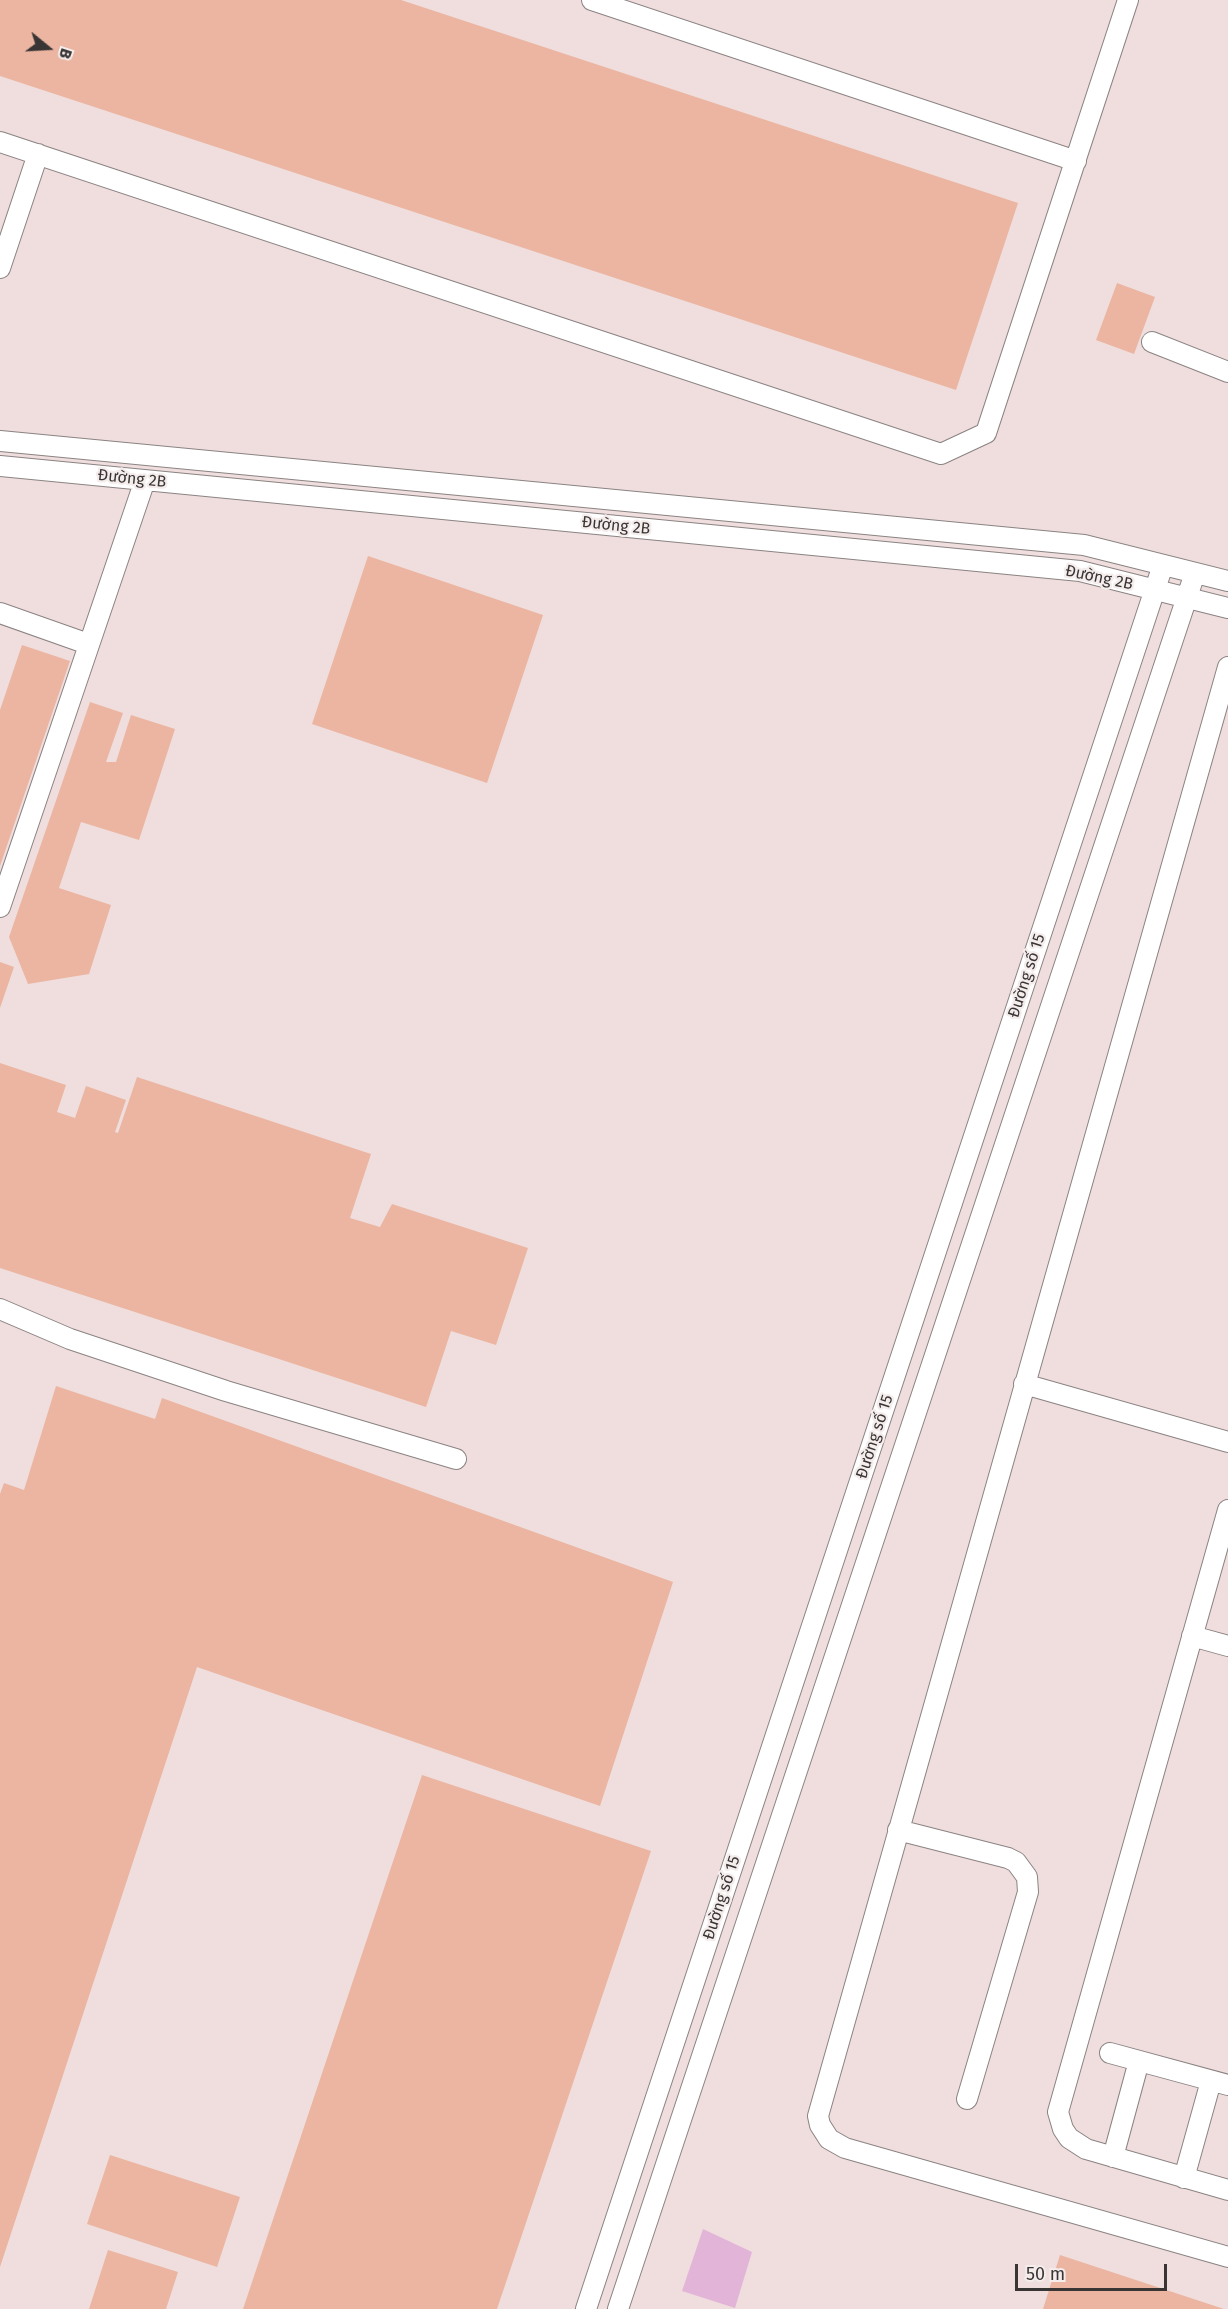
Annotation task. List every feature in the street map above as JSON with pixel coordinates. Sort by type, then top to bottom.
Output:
[{"type":"street","points":[[592,0],[1076,161]]},
{"type":"street","points":[[0,142],[940,454],[986,433],[1128,0]]},
{"type":"street","points":[[0,268],[38,154]]},
{"type":"street","points":[[1152,342],[1228,372]]},
{"type":"street","name":"Đường 2B","points":[[0,441],[1084,545],[1228,581]]},
{"type":"street","name":"Đường 2B","points":[[0,466],[1080,571],[1228,608]]},
{"type":"street","points":[[0,907],[145,480]]},
{"type":"street","name":"Đường số 15","points":[[586,2309],[1163,565]]},
{"type":"street","name":"Đường số 15","points":[[618,2309],[1195,573]]},
{"type":"street","points":[[0,613],[88,644]]},
{"type":"street","points":[[1228,667],[818,2116],[824,2133],[837,2145],[845,2148],[1228,2257]]},
{"type":"street","points":[[0,1309],[70,1339],[226,1391],[456,1459]]},
{"type":"street","points":[[1024,1384],[1228,1442]]},
{"type":"street","points":[[1228,1510],[1059,2103],[1060,2121],[1069,2138],[1086,2149],[1228,2190]]},
{"type":"street","points":[[1192,1636],[1228,1646]]},
{"type":"street","points":[[898,1830],[1008,1858],[1016,1862],[1027,1877],[1028,1892],[967,2099]]},
{"type":"street","points":[[1110,2053],[1219,2083],[1184,2178]]},
{"type":"street","points":[[1113,2157],[1139,2061]]},
{"type":"shaded area","points":[[0,0],[1228,0],[1228,2309],[0,2309]]},
{"type":"shaded area","points":[[703,2229],[752,2252],[735,2308],[682,2291]]},
{"type":"building","points":[[0,0],[401,0],[1018,203],[956,390],[0,76]]},
{"type":"building","points":[[1117,283],[1155,297],[1134,354],[1096,340]]},
{"type":"building","points":[[368,556],[543,615],[487,783],[312,724]]},
{"type":"building","points":[[22,645],[70,661],[0,866],[0,710]]},
{"type":"building","points":[[90,702],[123,713],[106,762],[116,762],[131,715],[175,729],[139,840],[81,822],[59,888],[111,905],[89,974],[28,984],[9,937]]},
{"type":"building","points":[[0,962],[14,967],[0,1008]]},
{"type":"building","points":[[0,1063],[66,1085],[57,1112],[75,1118],[86,1086],[126,1100],[115,1132],[118,1133],[137,1077],[371,1154],[350,1218],[380,1227],[392,1204],[528,1248],[496,1345],[451,1331],[426,1407],[0,1268]]},
{"type":"building","points":[[56,1386],[155,1419],[162,1398],[673,1582],[600,1806],[197,1667],[0,2267],[0,1494],[4,1483],[24,1490]]},
{"type":"building","points":[[422,1775],[651,1851],[497,2309],[243,2309]]},
{"type":"building","points":[[110,2155],[240,2197],[217,2267],[87,2224]]},
{"type":"building","points":[[108,2250],[178,2272],[166,2309],[89,2309]]},
{"type":"building","points":[[1060,2255],[1224,2309],[1043,2309]]}]
